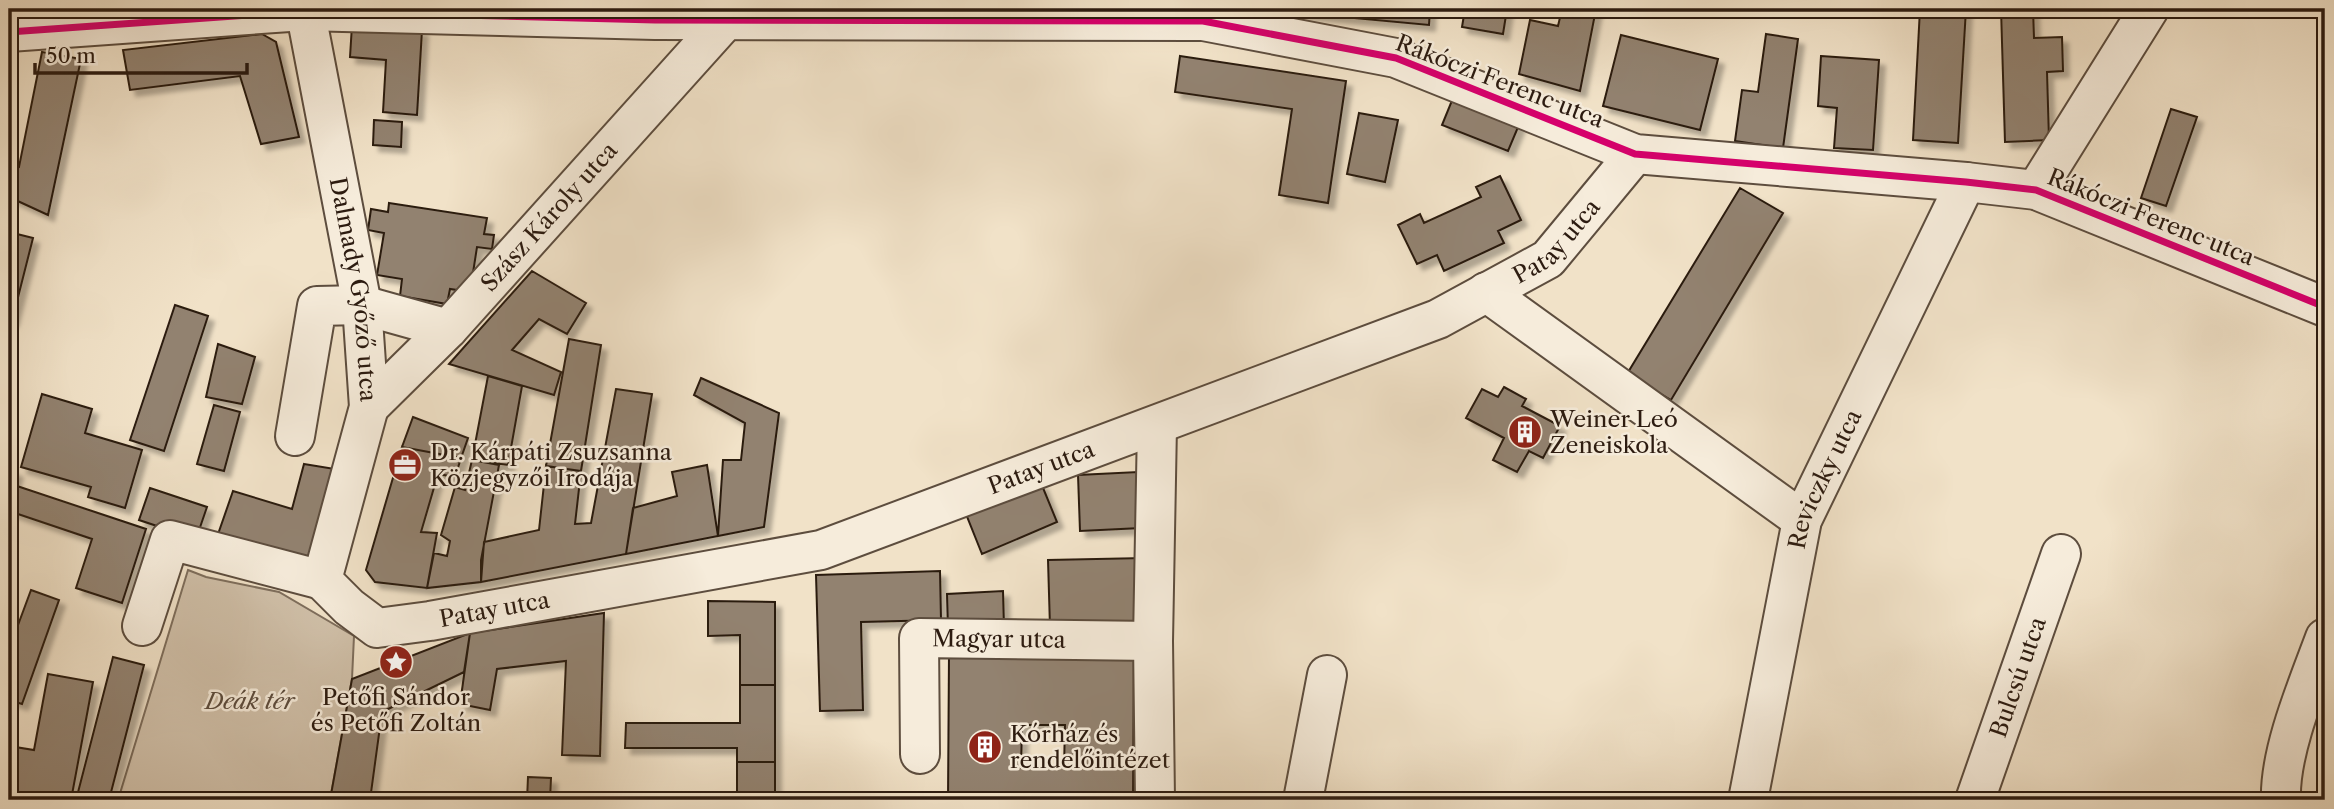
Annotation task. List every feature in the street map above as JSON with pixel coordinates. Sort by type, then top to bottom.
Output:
[{"type":"street","name":"Rákóczi Ferenc utca","points":[[9,32],[304,9],[726,20],[914,15],[1203,20],[1396,58],[1635,154],[2036,190],[2325,307]]},
{"type":"street","name":"Dalmady Győző utca","points":[[304,9],[362,305],[369,407],[322,580]]},
{"type":"street","points":[[2036,190],[2150,9]]},
{"type":"street","name":"Szász Károly utca","points":[[369,407],[449,329],[726,20]]},
{"type":"street","name":"Patay utca","points":[[322,580],[349,607],[377,628],[430,621],[821,550],[1438,319],[1548,259],[1635,154]]},
{"type":"street","name":"Reviczky utca","points":[[1748,800],[1802,520],[1966,182]]},
{"type":"street","points":[[1486,292],[1802,520]]},
{"type":"street","points":[[295,436],[317,306],[362,305],[449,329]]},
{"type":"street","points":[[1155,800],[1153,641],[1157,425]]},
{"type":"street","points":[[142,625],[170,540],[322,580]]},
{"type":"street","name":"Bulcsú utca","points":[[1975,800],[2061,554]]},
{"type":"street","name":"Magyar utca","points":[[920,754],[919,638],[1153,641]]},
{"type":"street","points":[[2281,800],[2280,786],[2299,709],[2325,638]]},
{"type":"street","points":[[1303,800],[1326,676]]},
{"type":"green space","name":"Deák tér","points":[[188,570],[206,577],[279,592],[354,636],[352,679],[330,800],[118,800]]},
{"type":"building","points":[[1257,9],[1430,9],[1429,25]]},
{"type":"building","points":[[1465,9],[1507,9],[1503,34],[1462,27]]},
{"type":"building","points":[[1562,9],[1596,9],[1580,91],[1519,74],[1530,20],[1558,26]]},
{"type":"building","points":[[1920,9],[1966,9],[1958,143],[1913,140]]},
{"type":"building","points":[[2001,9],[2033,9],[2034,38],[2062,37],[2063,71],[2047,72],[2049,140],[2005,142]]},
{"type":"building","points":[[352,25],[422,30],[417,115],[383,112],[386,60],[350,57]]},
{"type":"building","points":[[262,34],[276,42],[299,137],[261,144],[240,76],[130,90],[123,50]]},
{"type":"building","points":[[1766,34],[1798,39],[1783,148],[1735,141],[1742,90],[1758,92]]},
{"type":"building","points":[[1621,35],[1718,59],[1700,130],[1603,106]]},
{"type":"building","points":[[42,52],[81,59],[48,215],[9,197],[9,163],[19,167]]},
{"type":"building","points":[[1180,56],[1346,81],[1328,203],[1279,195],[1292,109],[1175,92]]},
{"type":"building","points":[[1821,56],[1879,60],[1873,150],[1834,148],[1837,108],[1818,106]]},
{"type":"building","points":[[1455,93],[1521,120],[1508,151],[1442,125]]},
{"type":"building","points":[[2171,109],[2197,117],[2166,206],[2141,198]]},
{"type":"building","points":[[1359,113],[1398,120],[1385,182],[1347,174]]},
{"type":"building","points":[[374,120],[402,122],[401,147],[373,145]]},
{"type":"building","points":[[1500,176],[1521,220],[1498,231],[1504,243],[1444,271],[1437,255],[1417,264],[1398,225],[1420,214],[1424,223],[1481,197],[1476,187]]},
{"type":"building","points":[[1740,188],[1783,213],[1671,400],[1627,374]]},
{"type":"building","points":[[389,203],[487,218],[484,234],[494,235],[492,249],[477,247],[470,292],[450,289],[447,304],[400,296],[402,279],[377,275],[384,233],[368,230],[371,209],[388,212]]},
{"type":"building","points":[[9,232],[33,238],[12,321],[9,320]]},
{"type":"building","points":[[532,271],[586,303],[567,334],[539,319],[512,350],[561,372],[554,395],[449,364]]},
{"type":"building","points":[[175,305],[208,316],[164,451],[130,440]]},
{"type":"building","points":[[569,339],[601,345],[581,471],[546,466]]},
{"type":"building","points":[[218,344],[255,357],[242,404],[206,397]]},
{"type":"building","points":[[488,376],[522,386],[508,465],[472,460]]},
{"type":"building","points":[[701,378],[779,413],[764,527],[718,536],[723,460],[741,460],[745,423],[694,395]]},
{"type":"building","name":"Weiner Leó Zeneiskola","points":[[1504,387],[1526,399],[1522,406],[1560,426],[1543,458],[1529,451],[1517,472],[1493,460],[1504,438],[1466,418],[1482,389],[1498,397]]},
{"type":"building","points":[[616,389],[652,394],[626,554],[481,582],[484,542],[539,530],[546,466],[581,471],[575,524],[591,523]]},
{"type":"building","points":[[42,394],[92,409],[85,433],[142,450],[125,508],[88,497],[91,487],[21,467]]},
{"type":"building","points":[[214,405],[240,412],[224,471],[197,464]]},
{"type":"building","points":[[413,417],[468,438],[461,458],[402,447]]},
{"type":"building","points":[[402,447],[461,458],[455,477],[438,474],[421,532],[437,533],[427,588],[375,582],[366,570]]},
{"type":"building","points":[[472,460],[499,465],[481,560],[481,582],[427,588],[434,553],[447,556],[450,541],[441,535],[455,487],[465,490]]},
{"type":"building","points":[[304,464],[347,471],[325,560],[216,540],[233,491],[292,509]]},
{"type":"building","points":[[707,465],[718,536],[626,554],[633,508],[677,496],[672,472]]},
{"type":"building","points":[[9,469],[17,472],[9,497]]},
{"type":"building","points":[[1138,472],[1141,528],[1080,531],[1078,475]]},
{"type":"building","points":[[1041,483],[1057,522],[982,554],[966,514]]},
{"type":"building","points":[[14,485],[146,529],[122,603],[76,588],[92,539],[9,511]]},
{"type":"building","points":[[150,488],[207,507],[196,539],[139,520]]},
{"type":"building","points":[[1145,558],[1147,625],[1050,627],[1048,560]]},
{"type":"building","points":[[940,571],[941,620],[861,622],[863,710],[820,711],[816,575]]},
{"type":"building","points":[[31,590],[59,600],[22,704],[9,700],[9,622],[18,625]]},
{"type":"building","points":[[1003,591],[1004,627],[948,629],[947,594]]},
{"type":"building","points":[[708,601],[775,602],[775,685],[740,685],[740,635],[708,636]]},
{"type":"building","points":[[604,613],[600,756],[562,755],[566,661],[497,669],[490,710],[460,704],[470,633]]},
{"type":"building","points":[[470,633],[464,672],[382,712],[370,800],[330,800],[352,679]]},
{"type":"building","name":"Kórház és rendelőintézet","points":[[949,655],[1134,657],[1133,800],[948,800]],"holes":[[[1022,725],[1065,725],[1064,768],[1021,768]]]},
{"type":"building","points":[[113,657],[144,665],[109,800],[76,800]]},
{"type":"building","points":[[48,674],[93,682],[71,800],[9,800],[9,746],[34,750]]},
{"type":"building","points":[[740,685],[775,685],[775,762],[737,762],[737,748],[625,748],[626,723],[740,723]]},
{"type":"building","points":[[737,762],[775,762],[775,800],[737,800]]},
{"type":"building","points":[[528,777],[551,778],[550,800],[527,800]]},
{"type":"cycle path","points":[[9,32],[304,11],[655,20],[1203,21],[1396,58],[1635,154],[2036,190],[2325,307]]},
{"type":"place","name":"Weiner Leó Zeneiskola","points":[[1525,432]]},
{"type":"place","name":"Dr. Kárpáti Zsuzsanna Közjegyzői Irodája","points":[[405,465]]},
{"type":"place","name":"Petőfi Sándor és Petőfi Zoltán","points":[[396,662]]},
{"type":"place","name":"Kórház és rendelőintézet","points":[[985,747]]}]
